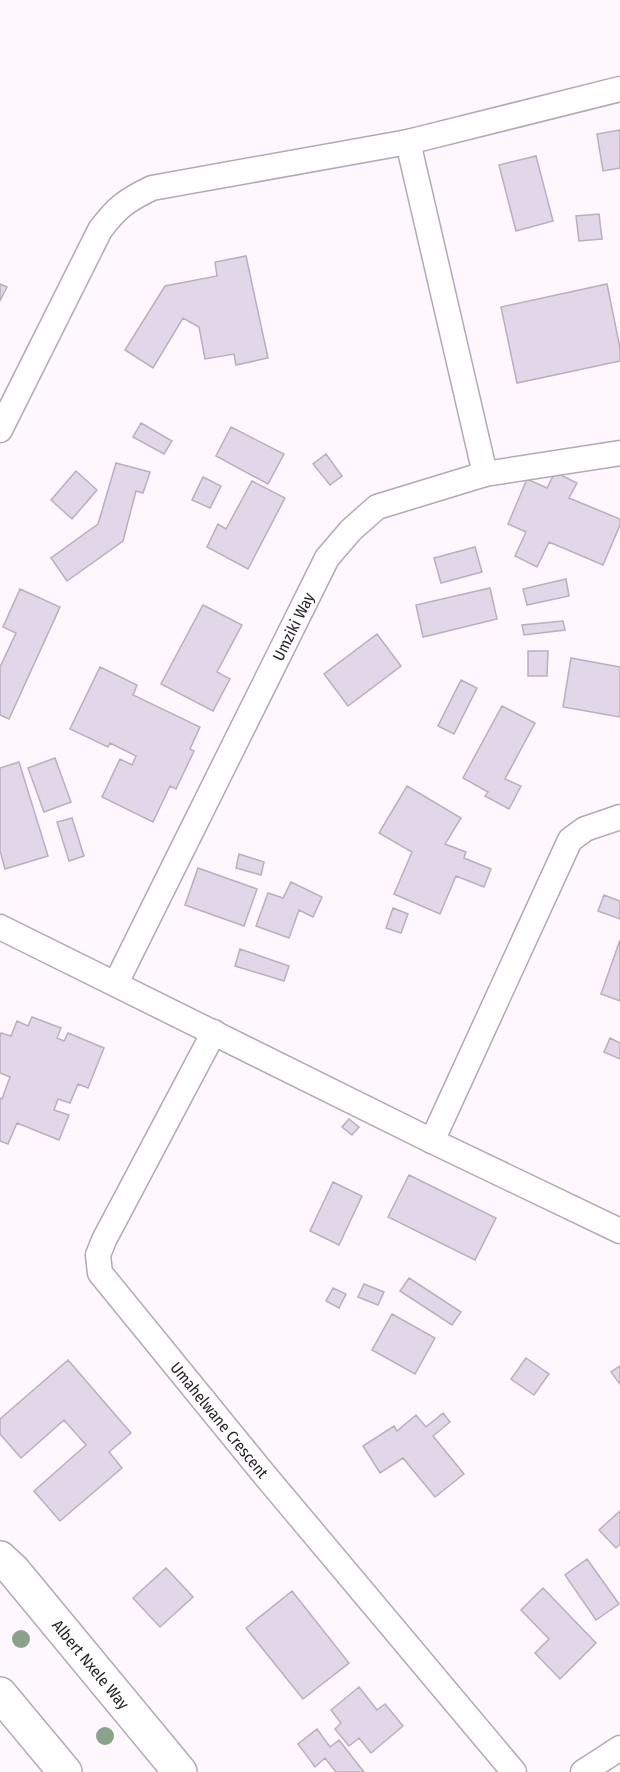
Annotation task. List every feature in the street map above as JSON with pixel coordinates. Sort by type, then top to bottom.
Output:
[{"type":"main road","name":"Albert Nxele Way","points":[[0,1558],[13,1570],[180,1772]]},
{"type":"main road","points":[[0,1694],[65,1772]]},
{"type":"street","points":[[0,430],[100,230],[113,213],[129,200],[152,188],[408,142],[620,89]]},
{"type":"street","points":[[408,142],[485,474]]},
{"type":"street","name":"Umziki Way","points":[[116,983],[327,558],[351,530],[377,507],[485,474],[620,453]]},
{"type":"street","points":[[432,1141],[570,840],[585,829],[620,817]]},
{"type":"street","points":[[0,927],[432,1141],[620,1231]]},
{"type":"street","name":"Umahelwane Crescent","points":[[214,1032],[104,1240],[98,1255],[100,1274],[263,1473],[514,1772]]},
{"type":"street","points":[[583,1772],[620,1748]]},
{"type":"building","points":[[620,130],[620,168],[603,171],[597,134]]},
{"type":"building","points":[[536,156],[553,221],[516,231],[499,165]]},
{"type":"building","points":[[599,214],[602,239],[579,241],[576,216]]},
{"type":"building","points":[[246,256],[268,358],[236,365],[234,354],[205,359],[199,327],[183,318],[153,368],[125,350],[165,286],[217,276],[215,262]]},
{"type":"building","points":[[0,284],[7,287],[0,301]]},
{"type":"building","points":[[607,284],[620,348],[620,361],[517,383],[501,307]]},
{"type":"building","points":[[141,423],[172,441],[164,454],[133,437]]},
{"type":"building","points":[[231,427],[284,454],[268,484],[216,456]]},
{"type":"building","points":[[326,454],[342,476],[330,485],[313,464]]},
{"type":"building","points":[[116,463],[150,472],[143,493],[136,491],[123,541],[67,581],[51,558],[98,524]]},
{"type":"building","points":[[76,471],[97,490],[72,519],[51,500]]},
{"type":"building","points":[[555,472],[577,483],[569,498],[620,519],[620,525],[603,565],[549,542],[537,567],[515,556],[526,532],[508,524],[527,479],[547,488]]},
{"type":"building","points":[[203,477],[221,486],[210,508],[192,500]]},
{"type":"building","points":[[252,481],[285,498],[248,569],[207,547],[218,524],[226,529]]},
{"type":"building","points":[[475,547],[482,572],[441,583],[434,558]]},
{"type":"building","points":[[566,579],[569,596],[527,605],[523,589]]},
{"type":"building","points":[[490,588],[497,619],[423,637],[416,605]]},
{"type":"building","points":[[20,589],[60,607],[9,719],[0,715],[0,667],[16,633],[3,627]]},
{"type":"building","points":[[203,605],[242,625],[217,672],[230,679],[213,711],[161,684]]},
{"type":"building","points":[[563,621],[565,630],[524,635],[522,625]]},
{"type":"building","points":[[377,634],[401,666],[348,706],[324,674]]},
{"type":"building","points":[[528,651],[548,651],[547,676],[528,676]]},
{"type":"building","points":[[571,658],[620,667],[620,717],[563,707]]},
{"type":"building","points":[[100,667],[137,685],[133,695],[200,727],[190,749],[194,751],[176,789],[170,786],[153,822],[102,797],[120,759],[132,765],[136,756],[110,743],[108,747],[70,729]]},
{"type":"building","points":[[461,680],[477,688],[454,734],[438,726]]},
{"type":"building","points":[[502,706],[535,723],[505,779],[521,786],[509,809],[485,796],[488,792],[463,778]]},
{"type":"building","points":[[55,758],[71,802],[44,812],[28,768]]},
{"type":"building","points":[[19,762],[48,856],[5,869],[0,851],[0,768]]},
{"type":"building","points":[[407,786],[461,818],[445,844],[466,852],[464,858],[491,869],[484,887],[456,876],[440,914],[394,894],[412,852],[379,833]]},
{"type":"building","points":[[72,818],[84,856],[69,861],[57,822]]},
{"type":"building","points":[[239,854],[264,862],[261,875],[236,868]]},
{"type":"building","points":[[198,868],[257,889],[244,926],[185,905]]},
{"type":"building","points":[[291,882],[322,897],[313,917],[299,910],[289,938],[256,926],[268,893],[283,898]]},
{"type":"building","points":[[604,895],[620,901],[620,919],[598,911]]},
{"type":"building","points":[[393,908],[408,914],[401,933],[386,928]]},
{"type":"building","points":[[620,940],[620,1001],[601,994]]},
{"type":"building","points":[[240,949],[289,966],[284,981],[235,966]]},
{"type":"building","points":[[32,1017],[61,1028],[57,1038],[64,1041],[68,1033],[104,1048],[88,1088],[78,1084],[70,1103],[58,1099],[54,1110],[69,1115],[59,1140],[17,1123],[8,1144],[0,1141],[0,1098],[2,1099],[10,1077],[0,1073],[0,1036],[1,1033],[11,1036],[17,1021],[28,1026]]},
{"type":"building","points":[[610,1038],[620,1043],[620,1059],[604,1052]]},
{"type":"building","points":[[349,1119],[359,1127],[352,1135],[342,1127]]},
{"type":"building","points":[[409,1175],[496,1218],[475,1260],[388,1217]]},
{"type":"building","points":[[333,1182],[362,1196],[339,1245],[310,1231]]},
{"type":"building","points":[[409,1278],[461,1312],[452,1325],[400,1291]]},
{"type":"building","points":[[364,1284],[384,1292],[378,1305],[358,1297]]},
{"type":"building","points":[[333,1288],[346,1294],[339,1308],[326,1301]]},
{"type":"building","points":[[392,1314],[435,1338],[415,1374],[372,1350]]},
{"type":"building","points":[[526,1358],[549,1374],[534,1395],[511,1379]]},
{"type":"building","points":[[68,1360],[131,1433],[109,1452],[122,1468],[60,1521],[34,1491],[86,1445],[64,1420],[21,1458],[0,1434],[0,1419]]},
{"type":"building","points":[[620,1366],[620,1384],[611,1372]]},
{"type":"building","points":[[443,1413],[450,1422],[433,1436],[464,1474],[435,1497],[403,1458],[380,1473],[363,1446],[394,1426],[397,1431],[416,1415],[426,1427]]},
{"type":"building","points":[[620,1511],[620,1544],[616,1548],[599,1530]]},
{"type":"building","points":[[587,1559],[619,1604],[596,1620],[565,1575]]},
{"type":"building","points":[[166,1568],[193,1597],[160,1627],[133,1598]]},
{"type":"building","points":[[543,1588],[596,1643],[560,1679],[535,1653],[549,1639],[521,1610]]},
{"type":"building","points":[[292,1591],[349,1663],[303,1699],[246,1628]]},
{"type":"building","points":[[359,1687],[377,1710],[385,1704],[403,1726],[371,1753],[359,1738],[349,1746],[335,1729],[341,1723],[331,1710]]},
{"type":"building","points":[[317,1729],[330,1747],[339,1740],[364,1772],[336,1772],[325,1758],[315,1767],[298,1744]]}]
